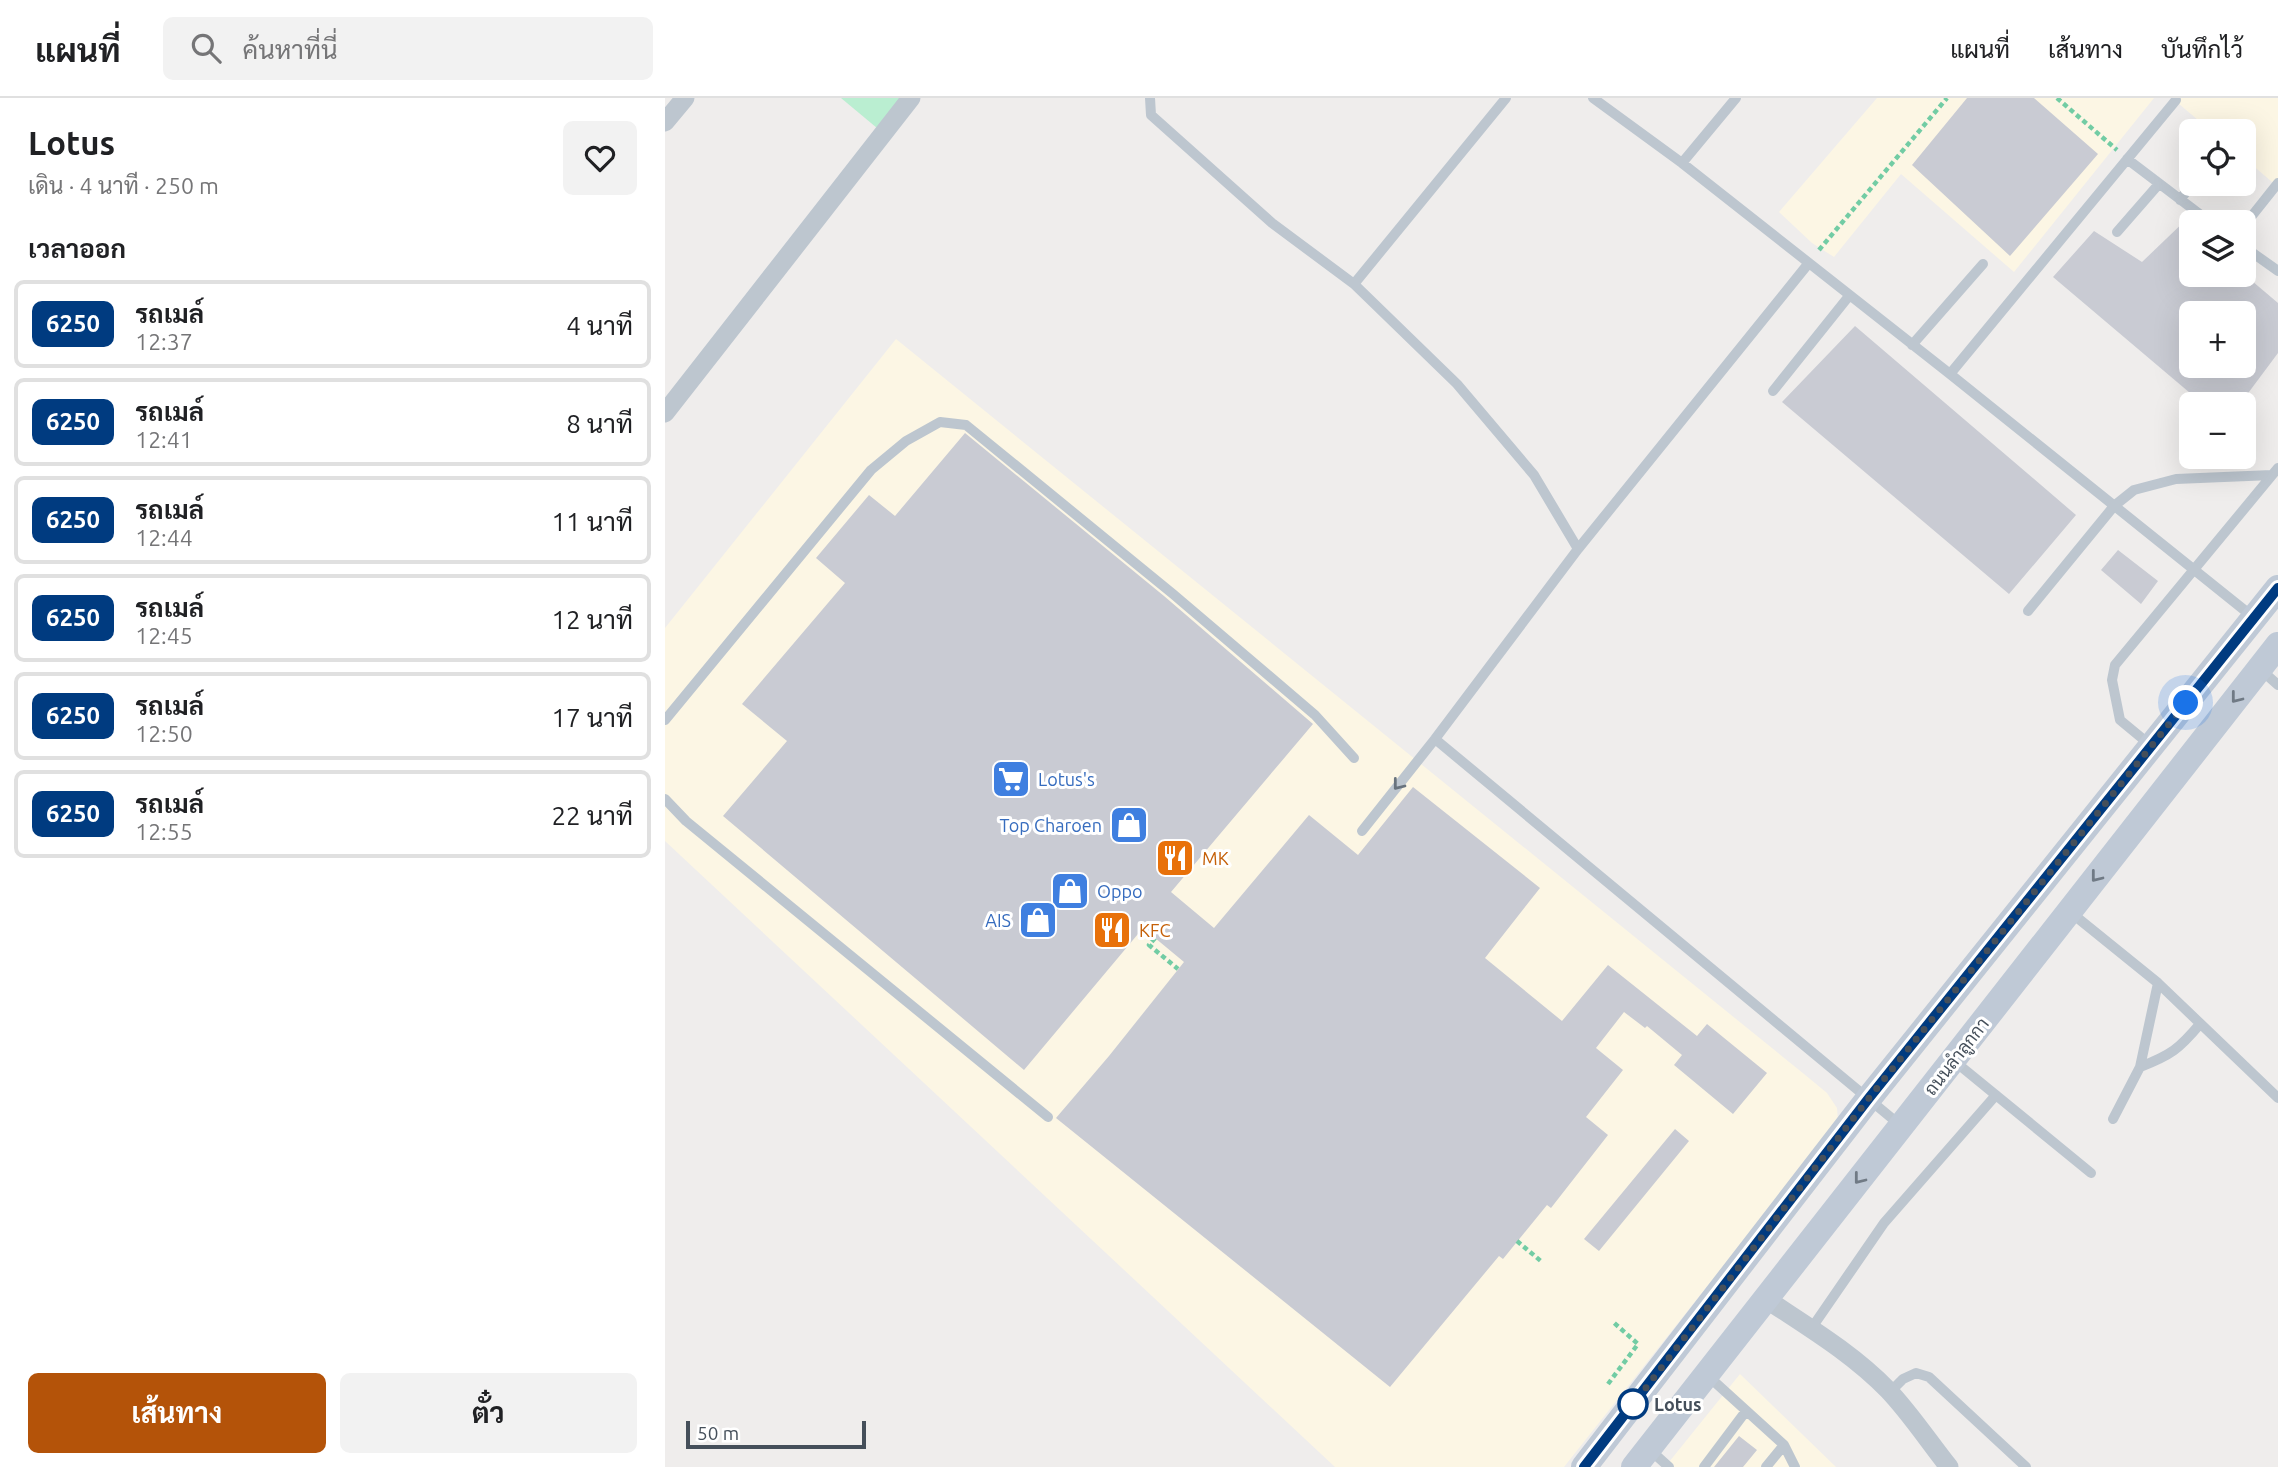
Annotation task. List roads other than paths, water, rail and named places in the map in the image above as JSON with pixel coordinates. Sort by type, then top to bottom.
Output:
[{"type":"main road","points":[[1584,1467],[1869,1098],[2278,588]]},
{"type":"main road","name":"ถนนลำลูกกา","points":[[1641,1458],[2069,911],[2269,676],[2278,645]]},
{"type":"street","points":[[665,122],[684,98]]},
{"type":"street","points":[[665,413],[911,98]]},
{"type":"street","points":[[1766,1299],[1845,1352],[1890,1392],[1949,1467]]},
{"type":"lane","points":[[1150,98],[1151,115],[1169,132],[1272,223],[1354,285],[1457,384],[1534,475],[1578,549]]},
{"type":"lane","points":[[1354,285],[1506,98]]},
{"type":"lane","points":[[1593,98],[1682,163],[2255,618]]},
{"type":"lane","points":[[1682,163],[1736,98]]},
{"type":"lane","points":[[1950,374],[2176,100]]},
{"type":"lane","points":[[2127,159],[2194,210]]},
{"type":"lane","points":[[2256,211],[2278,183]]},
{"type":"lane","points":[[2117,232],[2158,185]]},
{"type":"lane","points":[[2180,200],[2183,196]]},
{"type":"lane","points":[[2256,255],[2278,271]]},
{"type":"lane","points":[[1361,831],[1435,739],[1578,549],[1808,264]]},
{"type":"lane","points":[[1912,345],[1983,264]]},
{"type":"lane","points":[[1773,391],[1850,296]]},
{"type":"lane","points":[[665,720],[871,470],[906,440],[940,422],[966,425],[976,433],[1173,594],[1315,715],[1354,758]]},
{"type":"lane","points":[[2028,611],[2114,506],[2134,490],[2176,480],[2275,472]]},
{"type":"lane","points":[[2152,746],[2120,720],[2112,680],[2115,665],[2275,472]]},
{"type":"lane","points":[[1435,739],[1901,1126]]},
{"type":"lane","points":[[665,799],[686,821],[1048,1117]]},
{"type":"lane","points":[[2069,911],[2158,983],[2278,1098]]},
{"type":"lane","points":[[2113,1119],[2140,1067],[2158,983]]},
{"type":"lane","points":[[2140,1067],[2163,1059],[2178,1049],[2200,1024]]},
{"type":"lane","points":[[1953,1060],[2091,1173]]},
{"type":"lane","points":[[1811,1329],[1884,1223],[1996,1095]]},
{"type":"lane","points":[[1890,1392],[1903,1379],[1916,1373],[1929,1377],[2026,1467]]},
{"type":"lane","points":[[1706,1374],[1784,1445],[1795,1467]]},
{"type":"lane","points":[[1705,1467],[1747,1411]]},
{"type":"lane","points":[[1766,1467],[1784,1445]]},
{"type":"lane","points":[[1641,1458],[1669,1467]]},
{"type":"place","name":"Lotus's","points":[[1011,779]]},
{"type":"place","name":"Top Charoen","points":[[1129,825]]},
{"type":"place","name":"MK","points":[[1175,858]]},
{"type":"place","name":"Oppo","points":[[1070,891]]},
{"type":"place","name":"AIS","points":[[1038,920]]},
{"type":"place","name":"KFC","points":[[1112,930]]},
{"type":"place","name":"Lotus","points":[[1633,1404]]}]
